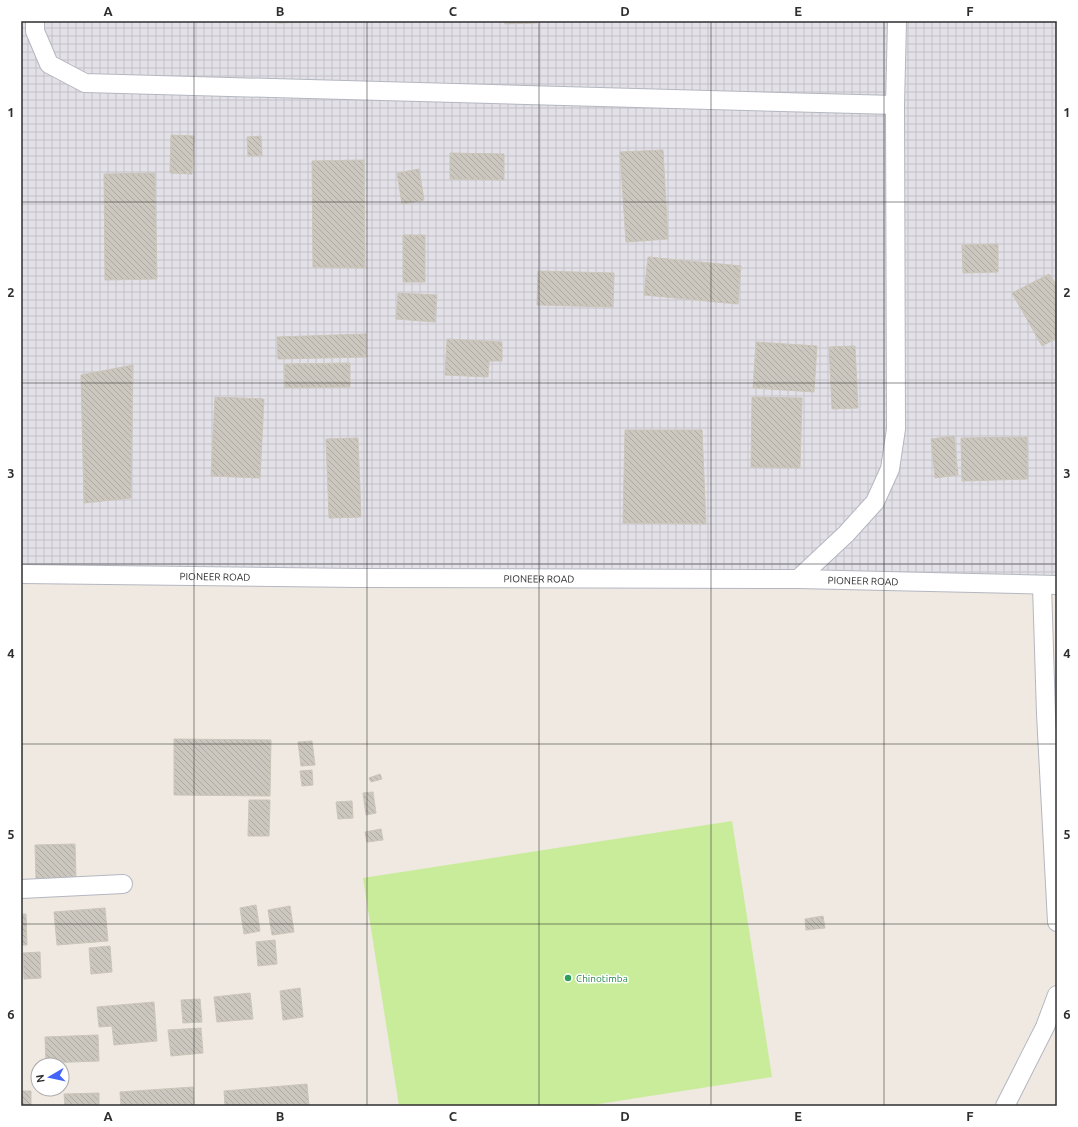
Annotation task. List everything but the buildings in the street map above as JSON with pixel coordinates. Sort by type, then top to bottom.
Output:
[{"type":"street","points":[[35,21],[35,31],[49,64],[86,83],[895,105]]},
{"type":"street","points":[[798,579],[846,534],[875,502],[890,469],[896,429],[895,105],[897,21]]},
{"type":"street","name":"PIONEER ROAD","points":[[21,574],[386,578],[798,579],[1050,585]]},
{"type":"street","points":[[1050,585],[1046,714],[1057,922]]},
{"type":"street","points":[[21,889],[123,884]]},
{"type":"street","points":[[1005,1106],[1044,1027],[1057,995]]},
{"type":"shaded area","points":[[21,21],[1057,21],[1057,585],[21,574]]},
{"type":"green space","name":"Chinotimba","points":[[732,821],[772,1077],[586,1106],[399,1106],[363,878]]},
{"type":"place","name":"Chinotimba","points":[[568,978]]}]
